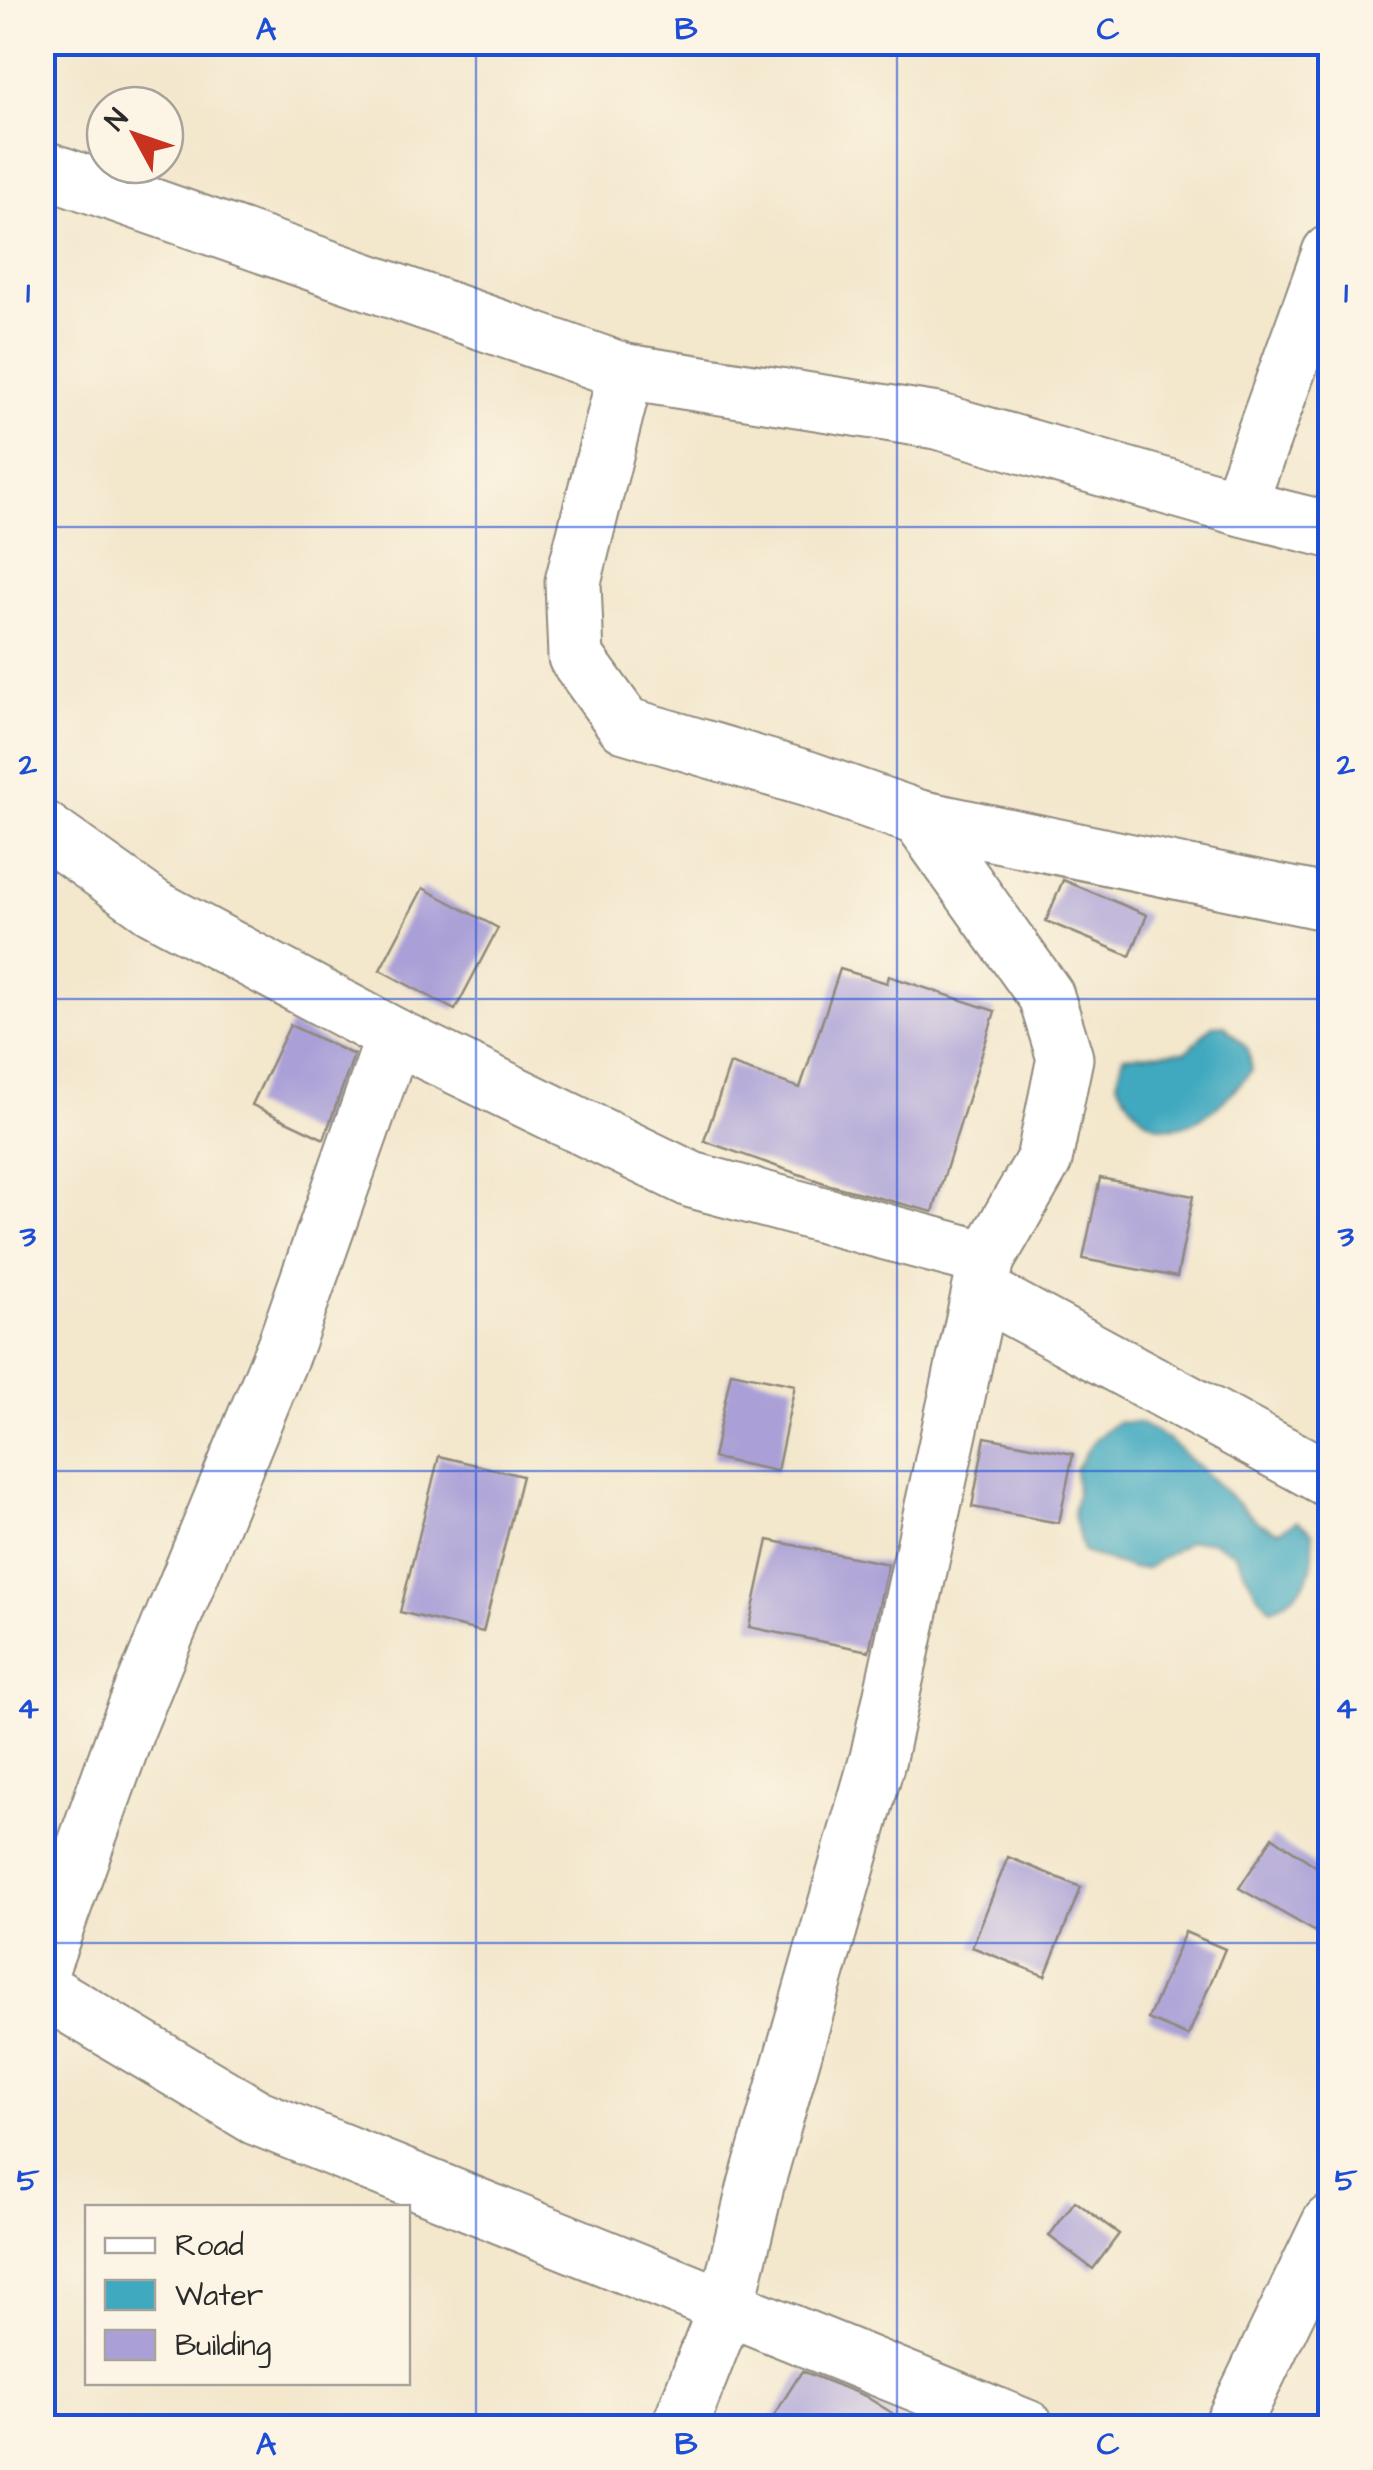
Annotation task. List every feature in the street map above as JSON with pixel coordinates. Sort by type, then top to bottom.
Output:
[{"type":"street","points":[[42,168],[626,372],[937,421],[1238,508],[1330,530]]},
{"type":"street","points":[[1238,508],[1330,253]]},
{"type":"street","points":[[626,372],[573,582],[576,657],[625,725],[919,818],[1330,903]]},
{"type":"street","points":[[679,2428],[727,2305],[756,2184],[878,1758],[984,1275],[1044,1160],[1065,1058],[1046,996],[919,818]]},
{"type":"street","points":[[42,828],[153,907],[394,1036],[692,1180],[984,1275],[1330,1480]]},
{"type":"street","points":[[42,1966],[127,1729],[286,1343],[394,1036]]},
{"type":"street","points":[[42,1989],[256,2118],[1027,2428]]},
{"type":"street","points":[[1230,2428],[1330,2223]]},
{"type":"water","points":[[1224,1025],[1248,1049],[1252,1070],[1218,1105],[1183,1126],[1166,1127],[1149,1121],[1133,1106],[1117,1081],[1124,1056],[1187,1051],[1212,1026]]},
{"type":"water","points":[[1117,1422],[1140,1423],[1169,1440],[1259,1523],[1278,1531],[1297,1521],[1312,1532],[1313,1559],[1302,1587],[1272,1609],[1257,1594],[1235,1553],[1211,1541],[1189,1541],[1147,1568],[1132,1569],[1083,1552],[1073,1514],[1077,1492],[1075,1469],[1095,1439]]},
{"type":"building","points":[[1063,880],[1147,915],[1130,956],[1046,921]]},
{"type":"building","points":[[423,888],[498,928],[455,1010],[380,970]]},
{"type":"building","points":[[840,969],[887,983],[889,976],[995,1011],[933,1212],[830,1185],[704,1141],[730,1064],[800,1088]]},
{"type":"building","points":[[290,1025],[354,1055],[324,1139],[252,1105]]},
{"type":"building","points":[[1100,1178],[1193,1196],[1177,1277],[1083,1259]]},
{"type":"building","points":[[731,1372],[795,1385],[777,1471],[713,1458]]},
{"type":"building","points":[[985,1437],[1073,1454],[1059,1523],[972,1507]]},
{"type":"building","points":[[439,1456],[522,1476],[483,1632],[400,1612]]},
{"type":"building","points":[[768,1540],[888,1564],[869,1651],[749,1627]]},
{"type":"building","points":[[1273,1837],[1330,1876],[1330,1908],[1316,1932],[1239,1888]]},
{"type":"building","points":[[1008,1857],[1081,1887],[1045,1976],[972,1947]]},
{"type":"building","points":[[1185,1932],[1225,1949],[1188,2036],[1148,2019]]},
{"type":"building","points":[[1075,2201],[1119,2234],[1093,2269],[1049,2236]]},
{"type":"building","points":[[802,2371],[865,2396],[916,2428],[766,2428]]}]
